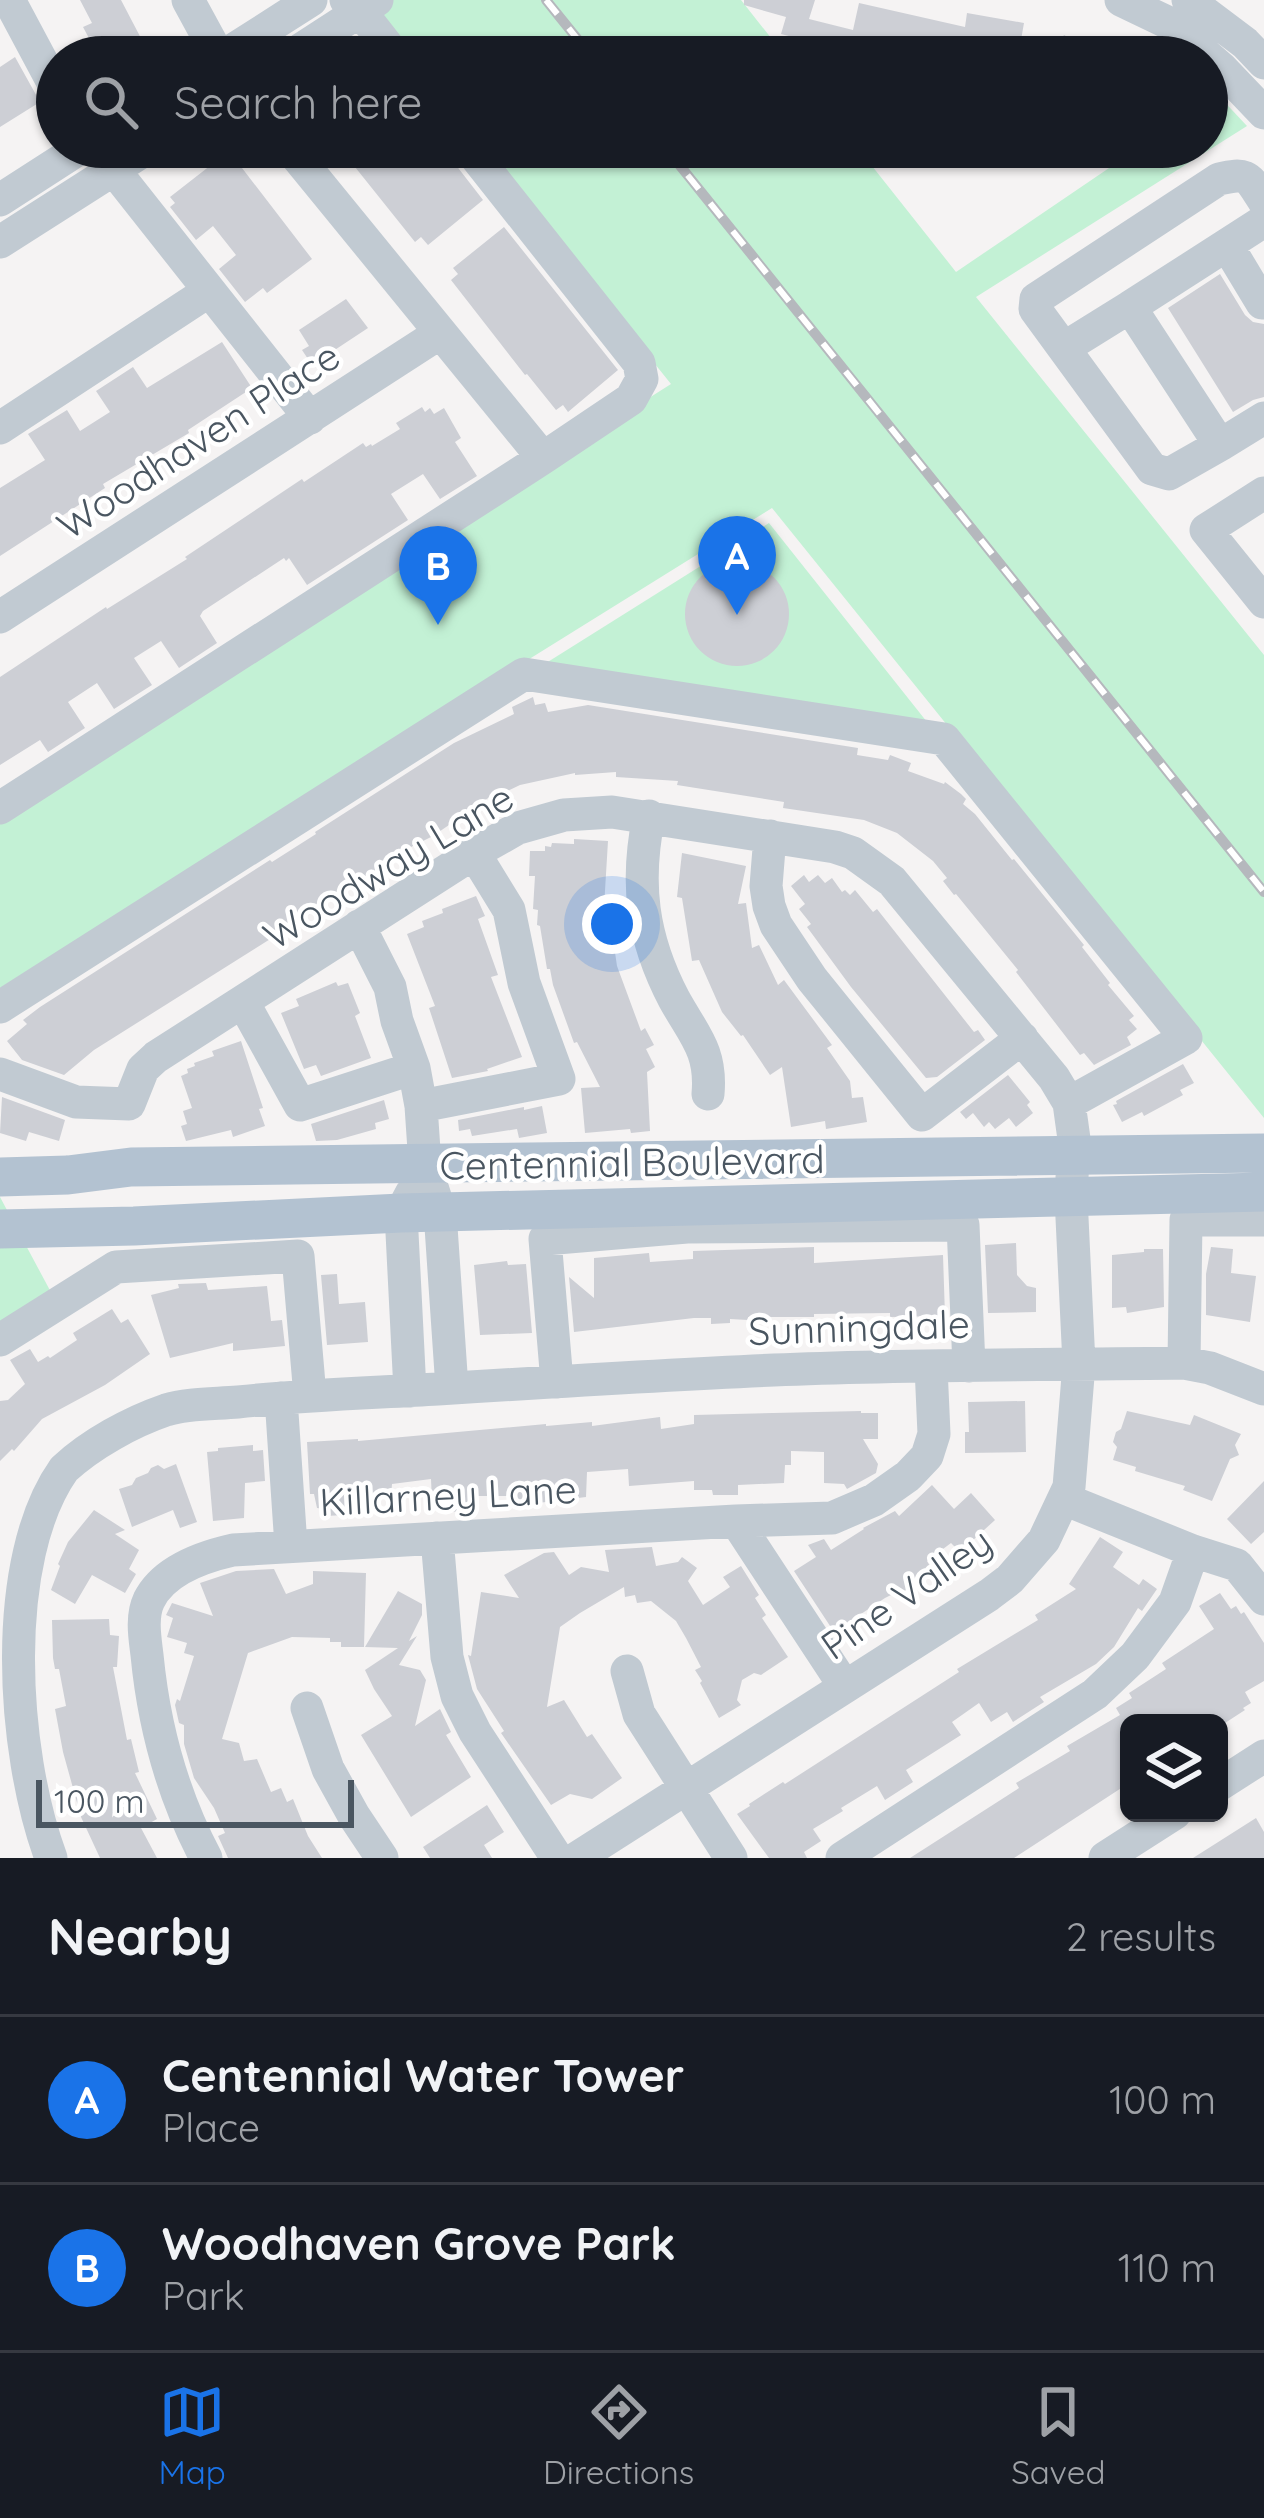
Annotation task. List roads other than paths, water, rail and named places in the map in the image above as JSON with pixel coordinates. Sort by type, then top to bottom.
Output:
[{"type":"main road","name":"Centennial Boulevard","points":[[0,1177],[131,1167],[1264,1153]]},
{"type":"main road","name":"Centennial Boulevard","points":[[0,1229],[421,1213],[1264,1192]]},
{"type":"street","points":[[188,0],[209,36]]},
{"type":"street","points":[[254,36],[311,0]]},
{"type":"street","points":[[1121,0],[1183,36]]},
{"type":"street","points":[[1188,0],[1264,63]]},
{"type":"street","points":[[318,36],[361,4],[382,36]]},
{"type":"street","points":[[7,7],[36,55]]},
{"type":"street","points":[[1228,75],[1264,113]]},
{"type":"street","points":[[0,200],[50,168]]},
{"type":"street","points":[[0,242],[117,168]]},
{"type":"street","points":[[307,168],[544,458]]},
{"type":"street","points":[[0,808],[631,399],[642,379],[639,363],[485,168]]},
{"type":"street","points":[[114,170],[310,418]]},
{"type":"street","points":[[1264,201],[1243,175],[1219,179],[1036,299],[1035,309],[1152,469],[1169,474],[1264,418]]},
{"type":"street","points":[[1064,348],[1264,220]]},
{"type":"street","points":[[1227,245],[1262,302]]},
{"type":"street","points":[[0,428],[209,291]]},
{"type":"street","points":[[1130,308],[1220,445]]},
{"type":"street","name":"Woodhaven Place","points":[[0,617],[440,333]]},
{"type":"street","points":[[1264,493],[1206,530],[1253,568],[1264,602]]},
{"type":"street","points":[[0,1006],[524,674],[944,740],[1186,1038],[1069,1103],[1073,1157]]},
{"type":"street","name":"Woodway Lane","points":[[0,1074],[76,1102],[129,1104],[143,1069],[156,1057],[474,853],[518,828],[564,815],[612,812],[835,847],[853,854],[892,881],[1054,1078],[1069,1103]]},
{"type":"street","points":[[649,817],[642,849],[642,914],[654,956],[700,1041],[710,1071],[708,1094]]},
{"type":"street","points":[[770,836],[766,886],[776,925],[812,980],[922,1114],[1022,1038]]},
{"type":"street","points":[[422,1106],[559,1079],[524,983],[509,910],[474,853]]},
{"type":"street","points":[[359,926],[390,987],[422,1106],[425,1165],[410,1390]]},
{"type":"street","points":[[243,1002],[300,1106],[414,1068]]},
{"type":"street","name":"Pine Valley","points":[[577,1858],[1010,1579],[1044,1540],[1069,1487],[1079,1364],[1073,1157]]},
{"type":"street","points":[[421,1213],[452,1388]]},
{"type":"street","points":[[1184,1363],[1186,1220],[1264,1220]]},
{"type":"street","points":[[556,1382],[545,1239],[686,1227],[963,1225],[969,1366]]},
{"type":"street","points":[[0,1340],[116,1267],[298,1256],[291,1546]]},
{"type":"street","name":"Sunningdale","points":[[51,1858],[33,1810],[13,1722],[9,1577],[22,1529],[40,1497],[65,1468],[118,1431],[169,1409],[296,1397],[777,1370],[969,1366],[1184,1363],[1264,1389]]},
{"type":"street","name":"Killarney Lane","points":[[206,1858],[163,1756],[150,1693],[144,1630],[146,1606],[158,1586],[205,1556],[233,1550],[832,1519],[874,1500],[927,1456],[934,1434],[931,1367]]},
{"type":"street","points":[[1064,1499],[1237,1565],[1264,1599]]},
{"type":"street","points":[[736,1521],[845,1687]]},
{"type":"street","points":[[437,1538],[447,1657],[457,1696],[557,1858]]},
{"type":"street","points":[[842,1858],[1095,1694],[1135,1656],[1175,1602],[1193,1551]]},
{"type":"street","points":[[627,1670],[639,1714],[731,1858]]},
{"type":"street","points":[[307,1708],[328,1768],[382,1858]]},
{"type":"street","points":[[1228,1779],[1264,1756]]},
{"type":"street","points":[[1105,1858],[1161,1822]]},
{"type":"railway","points":[[546,0],[575,36]]},
{"type":"railway","points":[[682,168],[1264,892]]},
{"type":"place","name":"Centennial Water Tower","points":[[737,615]]},
{"type":"place","name":"Woodhaven Grove Park","points":[[438,625]]}]
